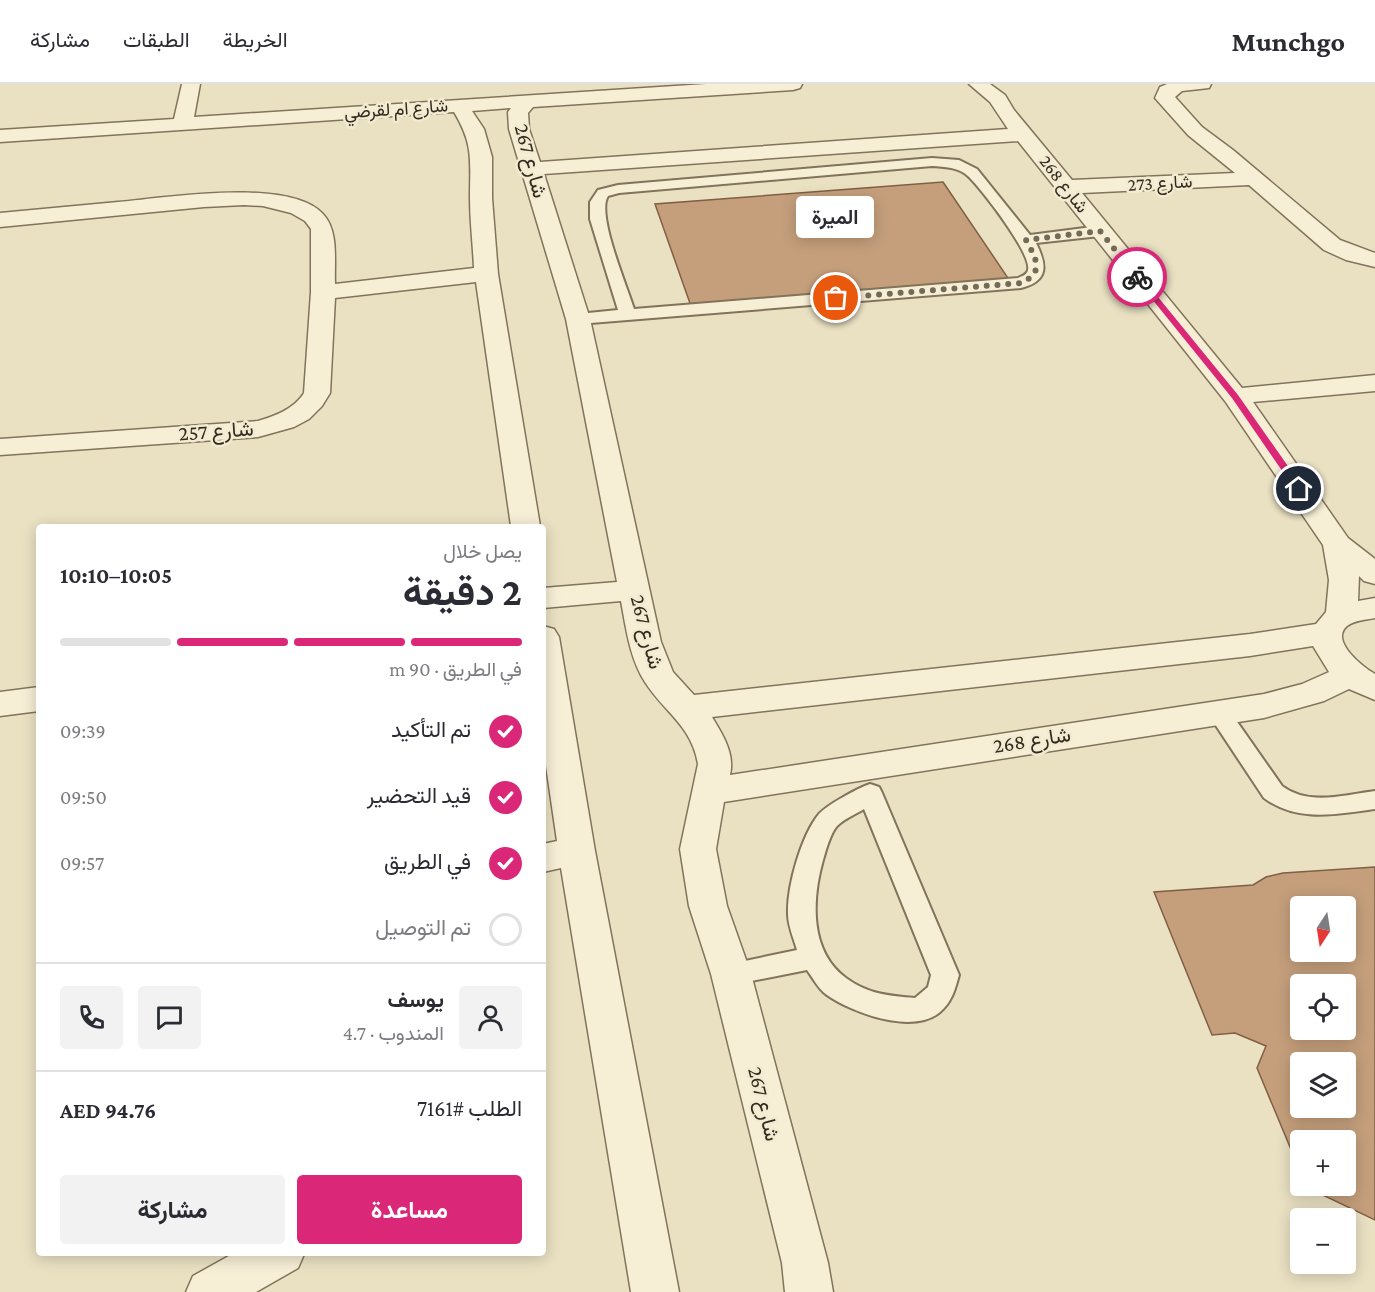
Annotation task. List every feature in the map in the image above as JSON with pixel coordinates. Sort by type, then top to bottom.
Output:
[{"type":"street","points":[[183,123],[191,84]]},
{"type":"street","name":"شارع ام لقرضي","points":[[0,136],[793,84]]},
{"type":"street","name":"شارع 268","points":[[960,84],[1005,112]]},
{"type":"street","name":"شارع 268","points":[[978,84],[998,99],[1005,112],[1235,396],[1338,545],[1375,574]]},
{"type":"street","points":[[1202,84],[1172,88],[1167,91],[1165,98],[1195,131],[1332,245],[1354,255],[1375,260]]},
{"type":"street","name":"شارع 267","points":[[529,100],[518,112],[519,129],[578,319],[651,661],[658,677],[704,730],[715,764],[698,849],[708,906],[731,975],[805,1263],[808,1292]]},
{"type":"street","points":[[459,105],[474,129],[482,157],[481,198],[486,274],[526,524]]},
{"type":"street","points":[[532,169],[1025,135]]},
{"type":"street","name":"شارع 273","points":[[1066,188],[1253,178]]},
{"type":"street","name":"شارع 257","points":[[0,219],[222,200],[282,204],[310,213],[318,220],[322,229],[323,292],[317,393],[313,402],[291,419],[258,429],[0,447]]},
{"type":"street","points":[[323,292],[486,274]]},
{"type":"street","points":[[1235,396],[1375,383]]},
{"type":"street","name":"شارع 268","points":[[1334,624],[1344,580],[1338,545]]},
{"type":"street","points":[[546,598],[635,590]]},
{"type":"street","points":[[687,708],[1250,645],[1334,624],[1358,609],[1375,608]]},
{"type":"street","points":[[1334,624],[1328,647],[1336,661],[1362,682]]},
{"type":"street","points":[[546,675],[560,854],[655,1292]]},
{"type":"street","name":"شارع 268","points":[[709,791],[866,780],[1290,700],[1362,682]]},
{"type":"street","points":[[0,704],[36,699]]},
{"type":"street","points":[[210,1292],[275,1256]]},
{"type":"lane","points":[[578,319],[1021,283],[1031,278],[1036,272],[1036,259],[1026,240],[972,172],[954,163],[932,162],[618,189],[603,194],[597,202],[598,219],[627,314]]},
{"type":"lane","points":[[1026,240],[1100,231]]},
{"type":"lane","points":[[1218,712],[1273,792],[1281,800],[1304,807],[1375,800]]},
{"type":"lane","points":[[866,780],[945,975],[940,993],[929,1005],[915,1010],[869,1005],[835,986],[813,958],[801,916],[804,881],[813,850],[828,820],[866,780]]},
{"type":"lane","points":[[731,975],[813,958]]},
{"type":"building","points":[[943,182],[1010,281],[692,309],[655,204]]},
{"type":"building","points":[[1375,867],[1375,1220],[1356,1211],[1356,1208],[1350,1208],[1325,1196],[1356,1196],[1356,1130],[1290,1130],[1290,1147],[1257,1068],[1266,1046],[1235,1033],[1212,1035],[1154,892],[1253,885],[1266,877],[1283,873]]},
{"type":"way so far","points":[[836,298],[1021,283],[1031,278],[1036,272],[1036,259],[1026,240],[1100,231],[1137,277]]},
{"type":"place","name":"الميرة","points":[[836,298]]},
{"type":"route","points":[[1137,277],[1235,396],[1299,489]]}]
